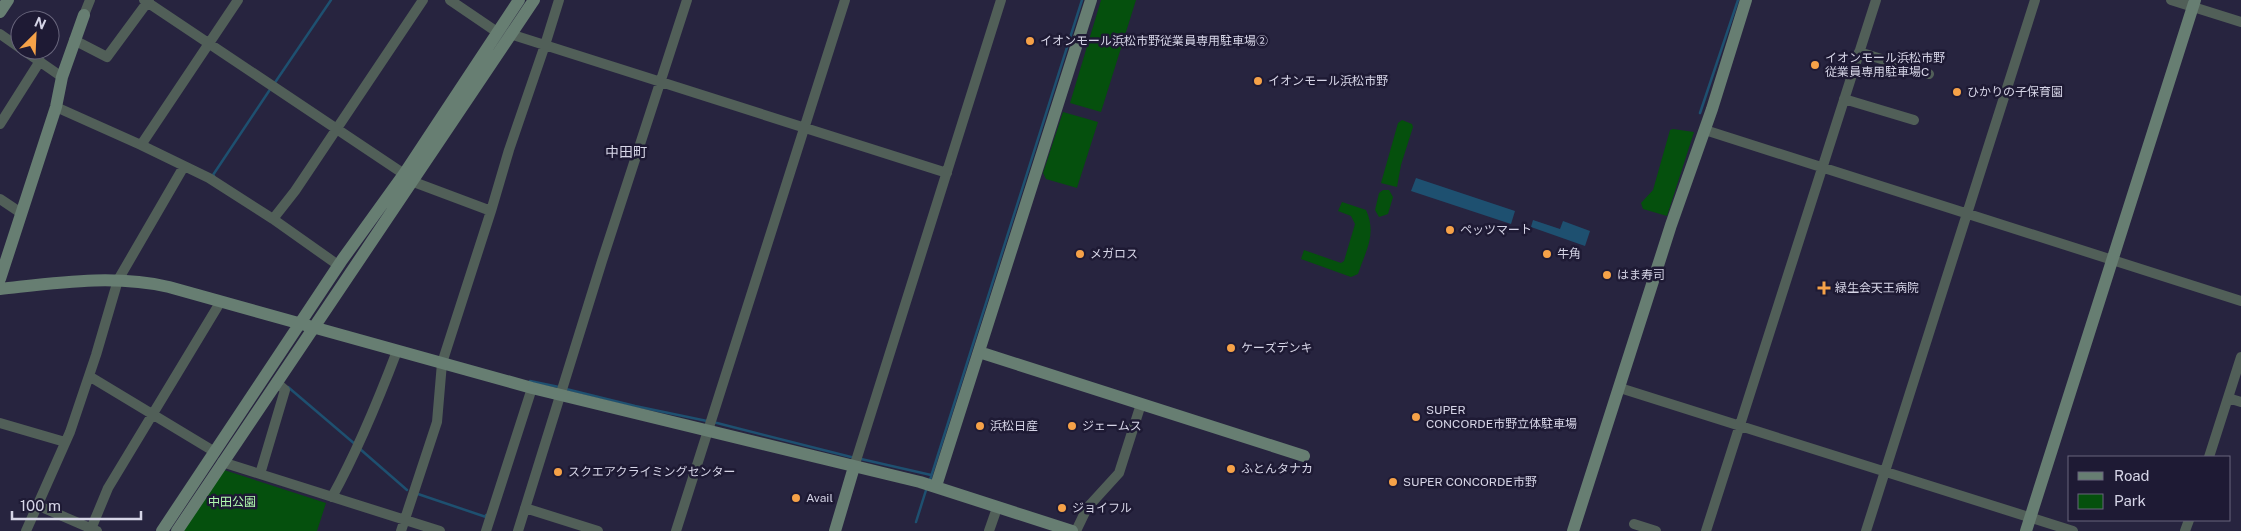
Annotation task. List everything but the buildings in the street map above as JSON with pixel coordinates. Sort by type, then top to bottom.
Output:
[{"type":"street","points":[[0,12],[8,0]]},
{"type":"street","points":[[0,279],[56,107],[62,77],[90,0]]},
{"type":"street","points":[[140,145],[238,0]]},
{"type":"street","points":[[273,219],[295,191],[423,0]]},
{"type":"street","points":[[450,0],[504,33],[947,173]]},
{"type":"street","points":[[504,33],[519,0]]},
{"type":"street","points":[[176,531],[219,457],[307,325],[504,33],[534,0]]},
{"type":"street","points":[[400,531],[437,422],[442,363],[491,211],[508,150],[545,46],[558,0]]},
{"type":"street","points":[[518,531],[687,0]]},
{"type":"street","points":[[676,531],[845,0]]},
{"type":"street","points":[[835,531],[1001,0]]},
{"type":"street","points":[[938,481],[1091,0]]},
{"type":"street","points":[[1573,531],[1671,225],[1705,130],[1746,0]]},
{"type":"street","points":[[1706,531],[1876,0]]},
{"type":"street","points":[[1866,531],[2034,0]]},
{"type":"street","points":[[2171,0],[2194,3],[2241,22]]},
{"type":"street","points":[[74,40],[107,57],[147,1],[407,177],[491,211]]},
{"type":"street","points":[[2026,531],[2194,3]]},
{"type":"street","points":[[1859,52],[1930,74]]},
{"type":"street","points":[[0,124],[40,61],[62,77]]},
{"type":"street","points":[[1844,99],[1914,120]]},
{"type":"street","points":[[56,107],[140,145],[183,168],[209,178],[273,219],[338,265]]},
{"type":"street","points":[[1705,130],[2113,261],[2241,300]]},
{"type":"street","points":[[26,531],[39,506],[65,442],[89,376],[118,280],[183,168]]},
{"type":"street","points":[[162,531],[277,383],[338,265],[407,177]]},
{"type":"street","points":[[0,199],[21,213]]},
{"type":"street","points":[[0,289],[118,280],[157,284],[532,388],[708,429],[854,467],[938,481],[948,492],[1072,531]]},
{"type":"street","points":[[39,506],[94,530],[108,488],[221,302]]},
{"type":"street","points":[[332,497],[361,442],[397,350]]},
{"type":"street","points":[[979,352],[1304,456]]},
{"type":"street","points":[[2209,456],[2241,357]]},
{"type":"street","points":[[89,376],[153,414],[219,457],[260,474],[440,531]]},
{"type":"street","points":[[260,474],[285,390],[277,383]]},
{"type":"street","points":[[486,531],[532,388]]},
{"type":"street","points":[[1620,388],[2073,531]]},
{"type":"street","points":[[2228,398],[2241,402]]},
{"type":"street","points":[[1076,531],[1087,508],[1119,473],[1141,404]]},
{"type":"street","points":[[0,423],[65,442]]},
{"type":"street","points":[[525,508],[598,531]]},
{"type":"street","points":[[989,531],[998,508]]},
{"type":"street","points":[[1634,524],[1656,531]]},
{"type":"green space","points":[[1101,0],[1136,0],[1101,112],[1070,103]]},
{"type":"green space","points":[[1063,112],[1098,122],[1077,188],[1046,179],[1043,173]]},
{"type":"green space","points":[[1402,120],[1412,124],[1413,127],[1401,165],[1397,187],[1381,183],[1398,123]]},
{"type":"green space","points":[[1670,130],[1694,132],[1667,216],[1643,209],[1641,203],[1653,190]]},
{"type":"green space","points":[[1383,190],[1389,190],[1393,197],[1388,214],[1379,217],[1375,210],[1379,193]]},
{"type":"green space","points":[[1342,202],[1366,210],[1371,227],[1367,250],[1358,274],[1351,277],[1301,259],[1304,250],[1341,263],[1344,261],[1355,224],[1351,216],[1338,211]]},
{"type":"green space","name":"中田公園","points":[[221,469],[326,503],[317,531],[179,531]]},
{"type":"water","points":[[1416,178],[1515,211],[1511,224],[1411,191]]},
{"type":"water","points":[[1533,220],[1560,229],[1563,221],[1590,231],[1585,246],[1531,227]]},
{"type":"waterway","points":[[274,84],[331,0]]},
{"type":"waterway","points":[[930,480],[1082,0]]},
{"type":"waterway","points":[[1700,113],[1738,0]]},
{"type":"waterway","points":[[214,176],[271,88]]},
{"type":"waterway","points":[[529,384],[530,381],[559,387]]},
{"type":"waterway","points":[[288,387],[356,445]]},
{"type":"waterway","points":[[566,389],[707,421]]},
{"type":"waterway","points":[[713,422],[855,458]]},
{"type":"waterway","points":[[360,449],[407,490]]},
{"type":"waterway","points":[[861,459],[931,475]]},
{"type":"waterway","points":[[916,522],[927,487]]},
{"type":"waterway","points":[[418,494],[486,517],[486,515]]},
{"type":"place","name":"イオンモール浜松市野従業員専用駐車場②","points":[[1030,41]]},
{"type":"place","name":"イオンモール浜松市野 従業員専用駐車場C","points":[[1815,65]]},
{"type":"place","name":"イオンモール浜松市野","points":[[1258,81]]},
{"type":"place","name":"ひかりの子保育園","points":[[1957,92]]},
{"type":"place","name":"ペッツマート","points":[[1450,230]]},
{"type":"place","name":"メガロス","points":[[1080,254]]},
{"type":"place","name":"牛角","points":[[1547,254]]},
{"type":"place","name":"はま寿司","points":[[1607,275]]},
{"type":"place","name":"緑生会天王病院","points":[[1824,288]]},
{"type":"place","name":"ケーズデンキ","points":[[1231,348]]},
{"type":"place","name":"SUPER CONCORDE市野立体駐車場","points":[[1416,417]]},
{"type":"place","name":"浜松日産","points":[[980,426]]},
{"type":"place","name":"ジェームス","points":[[1072,426]]},
{"type":"place","name":"ふとんタナカ","points":[[1231,469]]},
{"type":"place","name":"スクエアクライミングセンター","points":[[558,472]]},
{"type":"place","name":"SUPER CONCORDE市野","points":[[1393,482]]},
{"type":"place","name":"Avail","points":[[796,498]]},
{"type":"place","name":"ジョイフル","points":[[1062,508]]},
{"type":"district","name":"中田町","points":[[626,152]]}]
